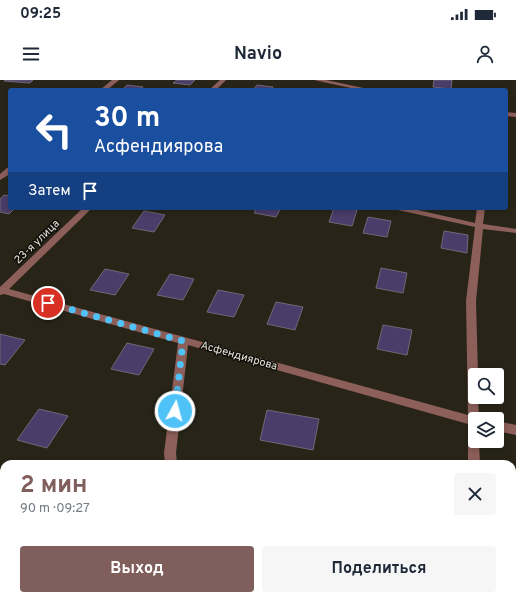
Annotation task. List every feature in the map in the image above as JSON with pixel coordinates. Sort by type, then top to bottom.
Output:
[{"type":"street","points":[[106,88],[116,80]]},
{"type":"street","points":[[214,88],[223,80]]},
{"type":"street","points":[[317,80],[359,88]]},
{"type":"street","points":[[0,178],[8,172]]},
{"type":"street","name":"23-я улица","points":[[1,291],[86,210]]},
{"type":"street","points":[[407,210],[480,226],[516,231]]},
{"type":"street","points":[[474,412],[471,301],[481,210]]},
{"type":"street","name":"Асфендиярова","points":[[1,291],[468,420]]},
{"type":"street","points":[[171,460],[170,453],[183,341]]},
{"type":"street","points":[[504,427],[516,430]]},
{"type":"street","points":[[474,448],[474,460]]},
{"type":"building","points":[[33,80],[30,83],[4,81]]},
{"type":"building","points":[[177,80],[195,80],[190,85],[173,83]]},
{"type":"building","points":[[434,80],[452,80],[451,88],[433,87]]},
{"type":"building","points":[[127,85],[143,87],[142,88],[124,88]]},
{"type":"building","points":[[257,85],[273,87],[273,88],[255,88]]},
{"type":"building","points":[[4,195],[8,196],[8,210],[13,210],[9,214],[0,212],[0,199]]},
{"type":"building","points":[[256,210],[280,210],[276,217],[254,213]]},
{"type":"building","points":[[333,210],[357,210],[352,226],[329,222]]},
{"type":"building","points":[[144,211],[165,215],[154,232],[132,228]]},
{"type":"building","points":[[368,217],[391,221],[387,237],[363,233]]},
{"type":"building","points":[[444,231],[468,235],[467,253],[441,248]]},
{"type":"building","points":[[381,268],[407,273],[403,293],[376,288]]},
{"type":"building","points":[[105,269],[129,274],[115,295],[90,290]]},
{"type":"building","points":[[170,274],[194,279],[183,300],[157,295]]},
{"type":"building","points":[[218,290],[244,295],[234,317],[207,312]]},
{"type":"building","points":[[276,302],[303,307],[295,330],[267,324]]},
{"type":"building","points":[[383,325],[412,330],[407,355],[377,349]]},
{"type":"building","points":[[0,334],[25,340],[5,365],[0,364]]},
{"type":"building","points":[[127,343],[154,349],[139,375],[111,369]]},
{"type":"building","points":[[39,409],[68,416],[47,448],[17,440]]},
{"type":"building","points":[[267,410],[319,419],[313,450],[260,440]]},
{"type":"route","points":[[48,303],[183,341],[175,411]]}]
